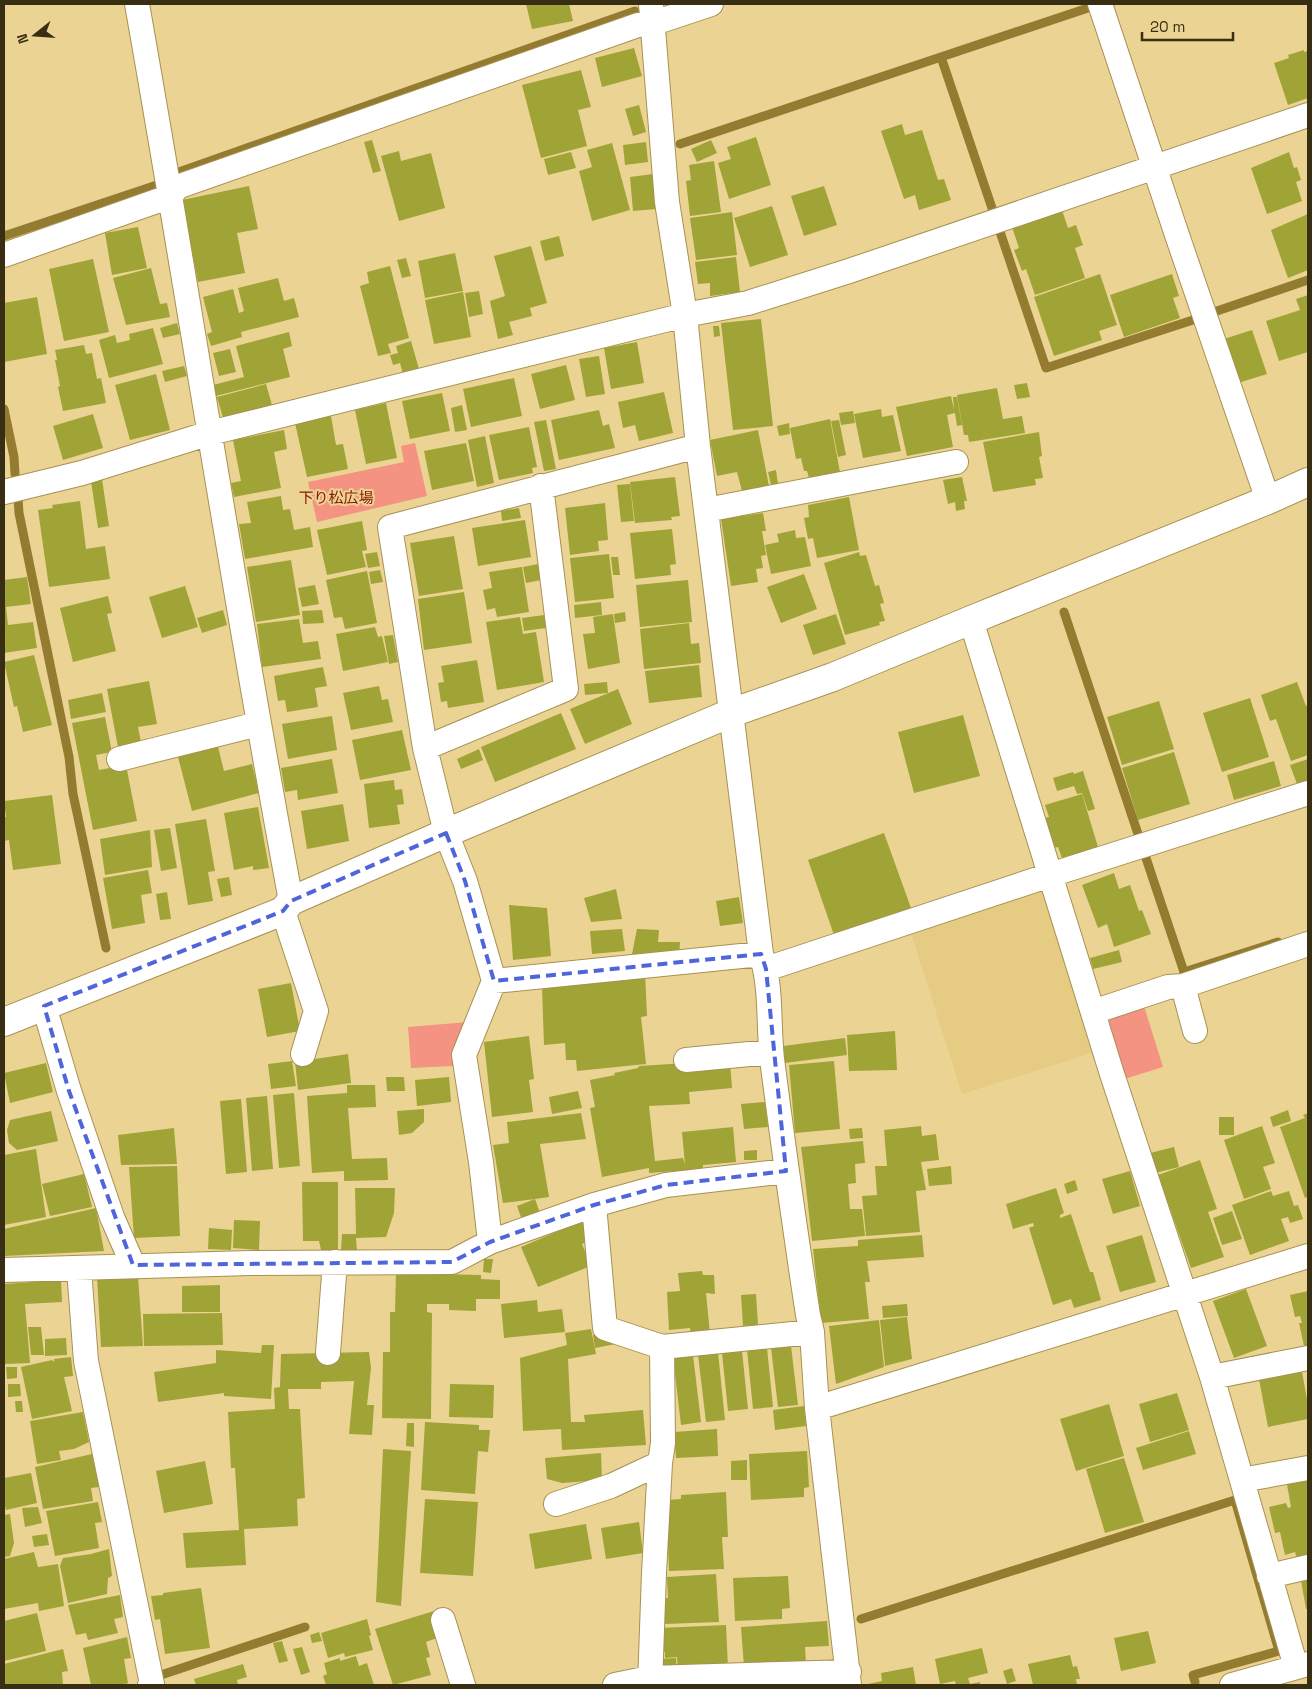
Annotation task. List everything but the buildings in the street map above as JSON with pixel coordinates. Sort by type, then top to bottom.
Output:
[{"type":"street","points":[[137,4],[171,196],[287,906],[316,1011],[303,1054]]},
{"type":"street","points":[[4,255],[171,196],[177,187],[638,25],[651,13],[711,4]]},
{"type":"street","points":[[1100,4],[1268,500]]},
{"type":"street","points":[[615,1685],[650,1682],[849,1679],[817,1408],[812,1332],[786,1171],[771,1052],[763,962],[698,446],[685,315],[667,202],[651,13]]},
{"type":"street","points":[[4,492],[82,473],[210,433],[685,315],[748,303],[1308,115]]},
{"type":"street","points":[[490,1242],[481,1162],[464,1055],[494,981],[465,881],[446,832],[425,748],[390,527],[698,446]]},
{"type":"street","points":[[706,510],[956,462]]},
{"type":"street","points":[[4,1022],[287,906],[446,832],[732,713],[833,677],[1308,482]]},
{"type":"street","points":[[425,748],[566,689],[541,486]]},
{"type":"street","points":[[971,620],[1093,1012],[1212,1377],[1270,1576],[1302,1666],[1232,1685]]},
{"type":"street","points":[[119,758],[258,724]]},
{"type":"street","points":[[494,981],[763,962],[1308,793]]},
{"type":"street","points":[[1093,1012],[1168,987],[1183,986],[1308,944]]},
{"type":"street","points":[[1183,986],[1194,1031]]},
{"type":"street","points":[[44,1006],[71,1098],[112,1217],[133,1265]]},
{"type":"street","points":[[686,1060],[771,1052]]},
{"type":"street","points":[[4,1270],[79,1269],[133,1265],[452,1262],[490,1242],[594,1205],[666,1185],[786,1171]]},
{"type":"street","points":[[594,1205],[606,1328],[662,1347],[812,1332]]},
{"type":"street","points":[[817,1408],[1308,1256]]},
{"type":"street","points":[[328,1353],[335,1262]]},
{"type":"street","points":[[79,1269],[86,1361],[152,1684],[150,1685]]},
{"type":"street","points":[[650,1682],[660,1463],[663,1443],[662,1347]]},
{"type":"street","points":[[1212,1377],[1308,1358]]},
{"type":"street","points":[[556,1504],[611,1486],[660,1463]]},
{"type":"street","points":[[1242,1480],[1308,1468]]},
{"type":"street","points":[[1270,1576],[1308,1567]]},
{"type":"street","points":[[443,1620],[463,1685]]},
{"type":"highlighted area","points":[[446,833],[465,881],[494,981],[761,954],[766,969],[786,1171],[666,1185],[594,1205],[490,1242],[452,1262],[133,1265],[69,1091],[44,1006],[283,911],[291,901]]},
{"type":"shaded area","points":[[1045,883],[1095,1052],[962,1094],[910,930]]},
{"type":"green space","name":"下り松広場","points":[[415,443],[427,496],[317,522],[308,482],[404,462],[401,446]]},
{"type":"green space","points":[[1143,1003],[1163,1067],[1118,1081],[1099,1016]]},
{"type":"green space","points":[[468,1022],[453,1047],[453,1066],[411,1068],[408,1027]]},
{"type":"waterway","points":[[680,144],[1100,4]]},
{"type":"waterway","points":[[176,173],[635,11]]},
{"type":"waterway","points":[[941,57],[1046,368],[1308,280]]},
{"type":"waterway","points":[[4,236],[160,184]]},
{"type":"waterway","points":[[4,409],[14,457],[15,474]]},
{"type":"waterway","points":[[18,498],[19,513],[69,757],[73,794],[106,948]]},
{"type":"waterway","points":[[1064,612],[1184,972],[1278,942]]},
{"type":"waterway","points":[[861,1619],[1235,1500],[1279,1651],[1193,1675],[1195,1682]]},
{"type":"waterway","points":[[161,1675],[305,1627]]}]
